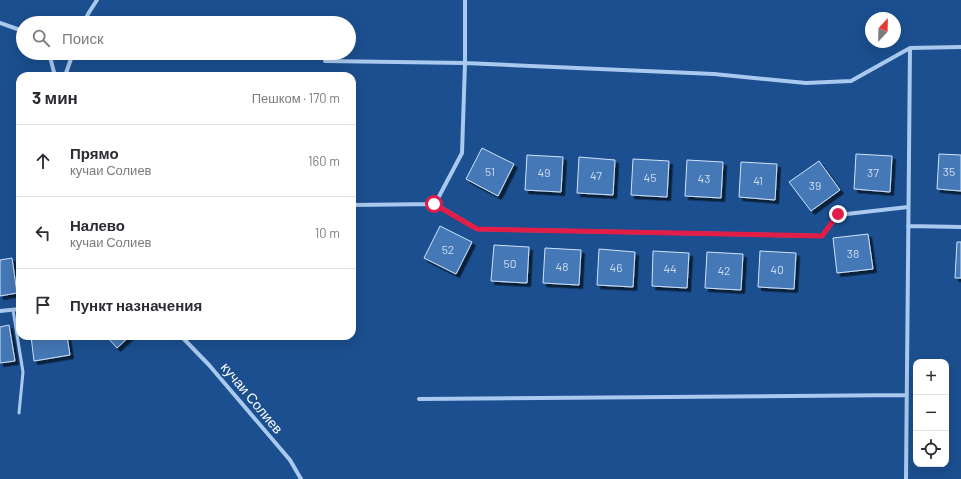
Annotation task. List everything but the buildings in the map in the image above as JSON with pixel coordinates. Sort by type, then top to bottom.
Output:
[{"type":"street","points":[[87,16],[97,0]]},
{"type":"street","points":[[434,204],[462,153],[465,63],[465,0]]},
{"type":"street","points":[[0,23],[16,29]]},
{"type":"street","points":[[325,61],[465,63],[714,74],[806,84],[851,81],[910,48],[961,47]]},
{"type":"street","points":[[906,479],[910,48]]},
{"type":"street","points":[[51,60],[54,72]]},
{"type":"street","points":[[66,72],[70,60]]},
{"type":"street","points":[[356,205],[434,204],[477,229],[822,236],[838,214],[908,206]]},
{"type":"street","points":[[908,226],[961,226]]},
{"type":"street","points":[[0,311],[16,310]]},
{"type":"street","name":"кучаи Солиев","points":[[185,340],[209,365],[290,460],[301,479]]},
{"type":"street","points":[[419,399],[907,395]]},
{"type":"lane","points":[[13,310],[16,327]]},
{"type":"lane","points":[[18,340],[24,372],[19,413]]},
{"type":"route","points":[[434,204],[477,229],[822,236],[838,214]]}]
